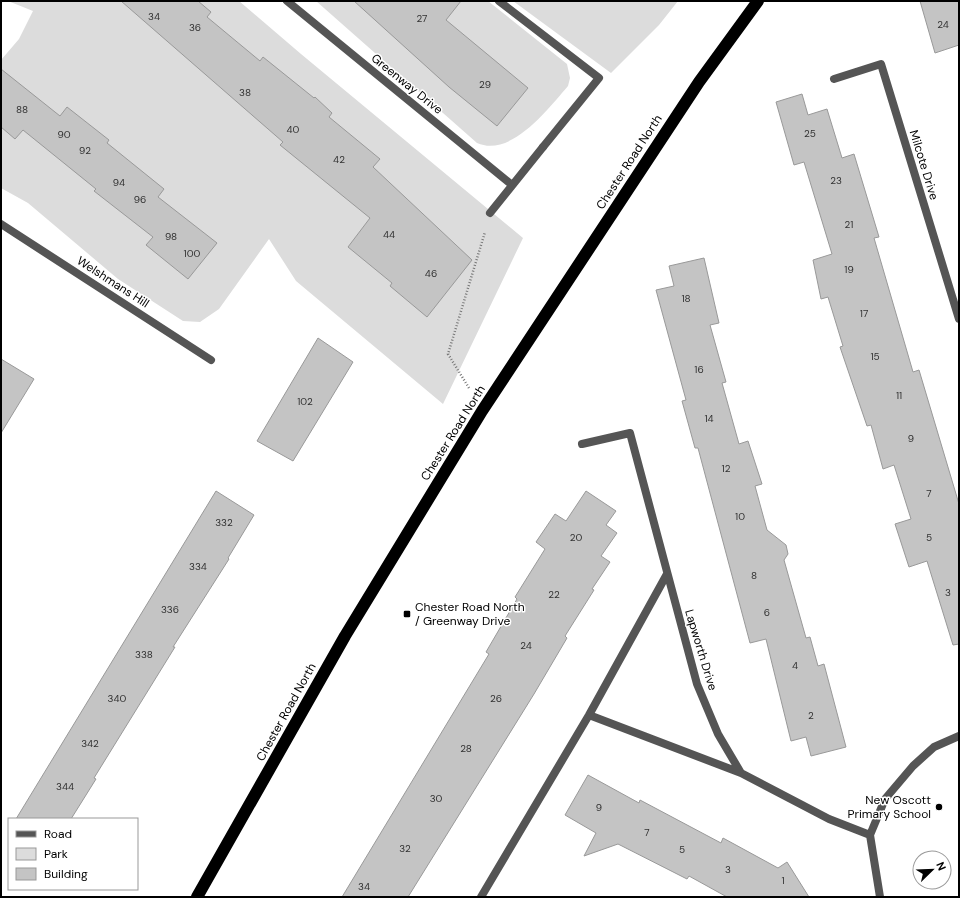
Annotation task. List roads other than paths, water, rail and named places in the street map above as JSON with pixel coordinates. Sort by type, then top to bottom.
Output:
[{"type":"highway","name":"Chester Road North","points":[[197,897],[345,636],[482,411],[694,88],[758,1]]},
{"type":"street","name":"Greenway Drive","points":[[287,1],[512,185]]},
{"type":"street","points":[[490,213],[599,78],[499,1]]},
{"type":"street","name":"Milcote Drive","points":[[834,79],[881,64],[959,319]]},
{"type":"street","name":"Welshmans Hill","points":[[1,224],[212,360]]},
{"type":"street","name":"Lapworth Drive","points":[[582,444],[630,433],[697,684],[718,734],[741,773]]},
{"type":"street","points":[[481,897],[589,715],[667,574]]},
{"type":"street","points":[[589,715],[741,773],[829,819],[870,835]]},
{"type":"street","points":[[880,897],[870,835],[885,799],[913,766],[934,747],[959,736]]},
{"type":"place","name":"Chester Road North / Greenway Drive","points":[[407,614]]},
{"type":"place","name":"New Oscott Primary School","points":[[939,807]]}]
